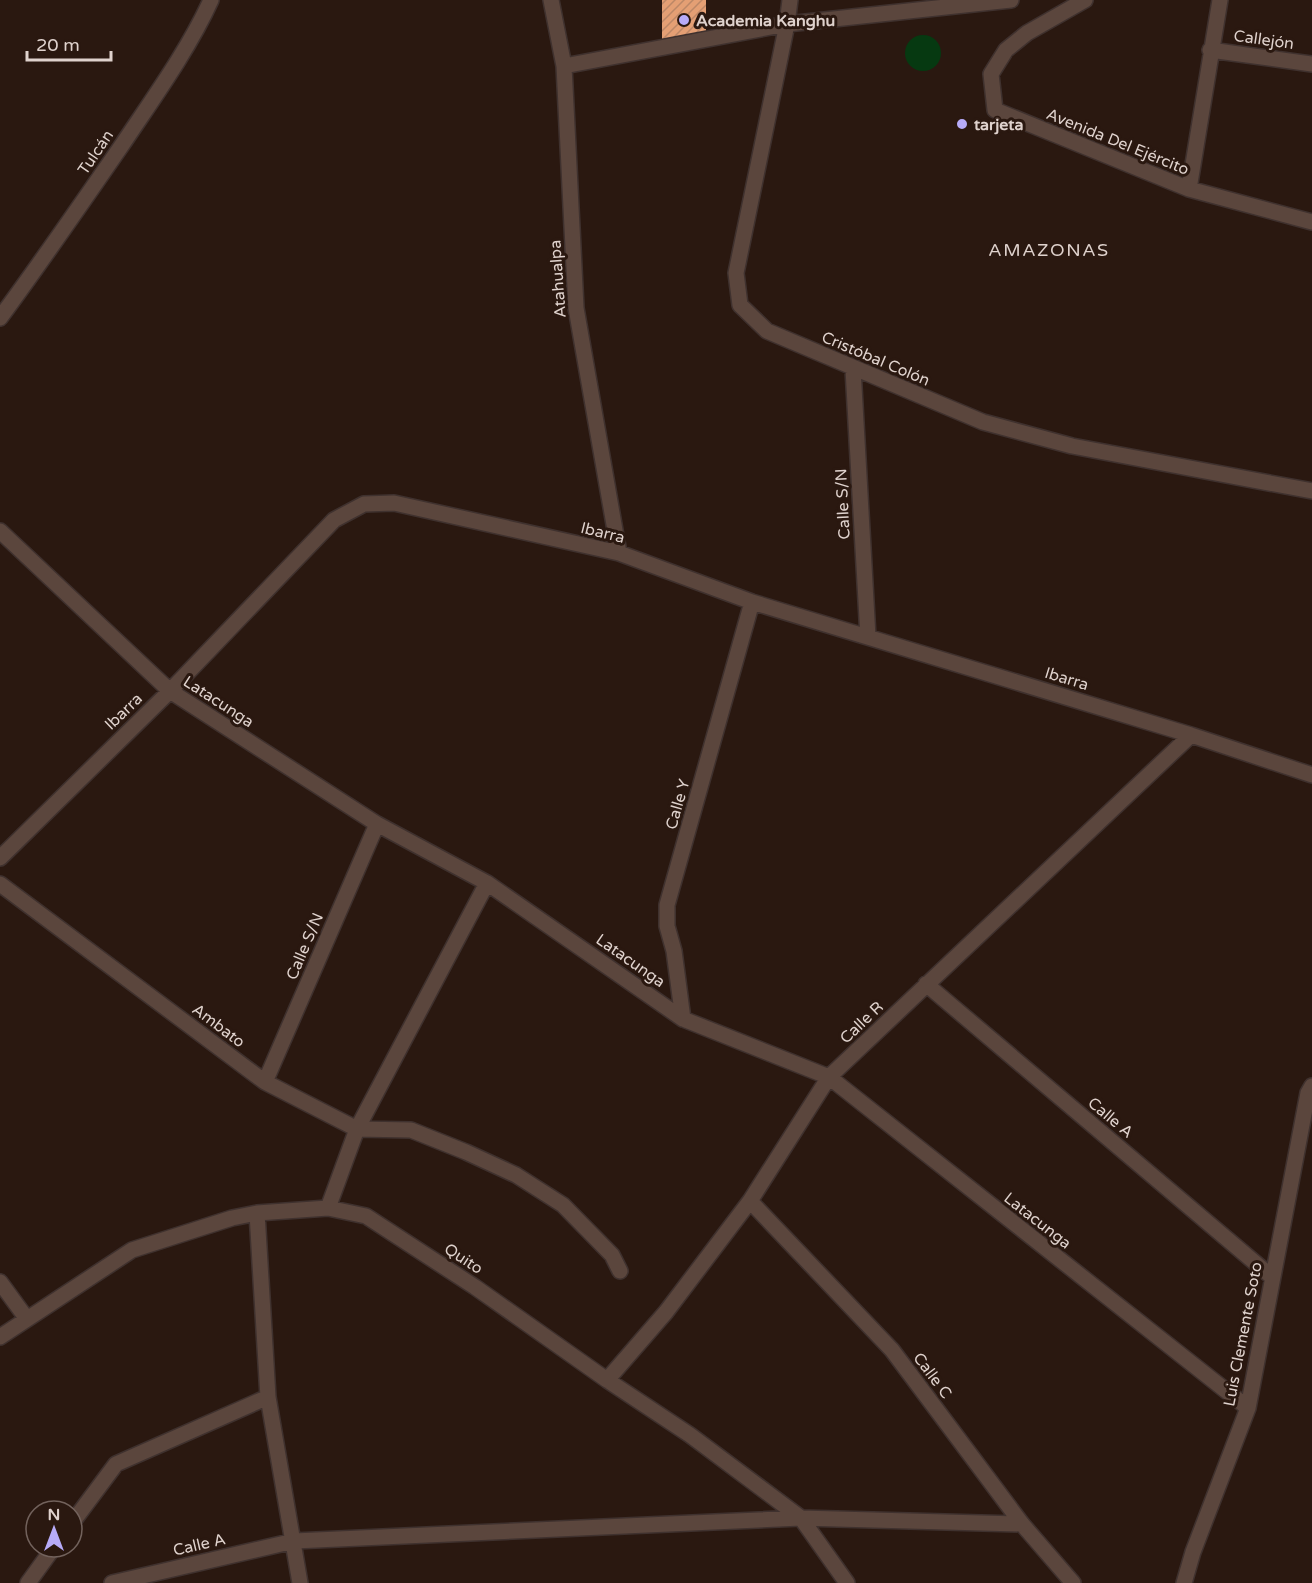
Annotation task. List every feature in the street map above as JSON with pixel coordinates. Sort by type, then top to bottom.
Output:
[{"type":"street","name":"Tulcán","points":[[0,318],[43,260],[141,117],[202,21],[211,0]]},
{"type":"street","name":"Atahualpa","points":[[551,0],[564,66],[576,308],[620,553]]},
{"type":"street","name":"Cristóbal Colón","points":[[790,0],[736,273],[740,305],[767,331],[983,422],[1072,446],[1312,491]]},
{"type":"street","points":[[564,66],[787,24],[1011,0]]},
{"type":"street","name":"Avenida Del Ejército","points":[[1085,0],[1028,33],[1006,50],[991,74],[995,110],[1189,189],[1312,222]]},
{"type":"street","points":[[1189,189],[1220,0]]},
{"type":"street","name":"Callejón","points":[[1210,50],[1312,64]]},
{"type":"street","name":"Calle S/N","points":[[853,369],[868,637]]},
{"type":"street","name":"Ibarra","points":[[0,858],[170,691],[334,520],[364,504],[394,503],[620,553],[752,602],[1191,735],[1312,775]]},
{"type":"street","name":"Latacunga","points":[[0,531],[170,691],[377,824],[487,883],[683,1018],[829,1077],[1248,1408]]},
{"type":"street","name":"Calle Y","points":[[683,1018],[674,951],[667,926],[667,905],[752,602]]},
{"type":"street","name":"Calle R","points":[[607,1380],[666,1312],[750,1201],[829,1077],[1191,735]]},
{"type":"street","name":"Calle S/N","points":[[266,1082],[377,824]]},
{"type":"street","points":[[328,1208],[357,1128],[487,883]]},
{"type":"street","name":"Ambato","points":[[0,884],[266,1082],[357,1128]]},
{"type":"street","name":"Calle A","points":[[926,984],[1272,1276]]},
{"type":"street","name":"Luis Clemente Soto","points":[[1184,1583],[1193,1552],[1248,1408],[1308,1093],[1312,1086]]},
{"type":"street","points":[[357,1128],[411,1130],[516,1175],[563,1205],[612,1255],[620,1271]]},
{"type":"street","name":"Calle C","points":[[750,1201],[892,1350],[1022,1524],[1073,1583]]},
{"type":"street","name":"Quito","points":[[0,1337],[132,1250],[257,1212],[328,1208],[366,1216],[475,1287],[690,1435],[801,1518],[847,1583]]},
{"type":"street","points":[[257,1212],[268,1397],[300,1583]]},
{"type":"street","points":[[0,1282],[27,1319]]},
{"type":"street","points":[[84,1507],[116,1464],[268,1397]]},
{"type":"street","name":"Calle A","points":[[112,1583],[294,1541],[801,1518],[1022,1524]]},
{"type":"street","points":[[28,1583],[45,1559]]},
{"type":"green space","points":[[923,35],[936,40],[941,53],[936,66],[923,71],[910,66],[905,53],[910,40]]},
{"type":"building","name":"Academia Kanghu","points":[[662,0],[706,0],[706,39],[662,47]]},
{"type":"place","name":"Academia Kanghu","points":[[684,20]]},
{"type":"place","name":"tarjeta","points":[[962,124]]},
{"type":"district","name":"AMAZONAS","points":[[1049,250]]}]
